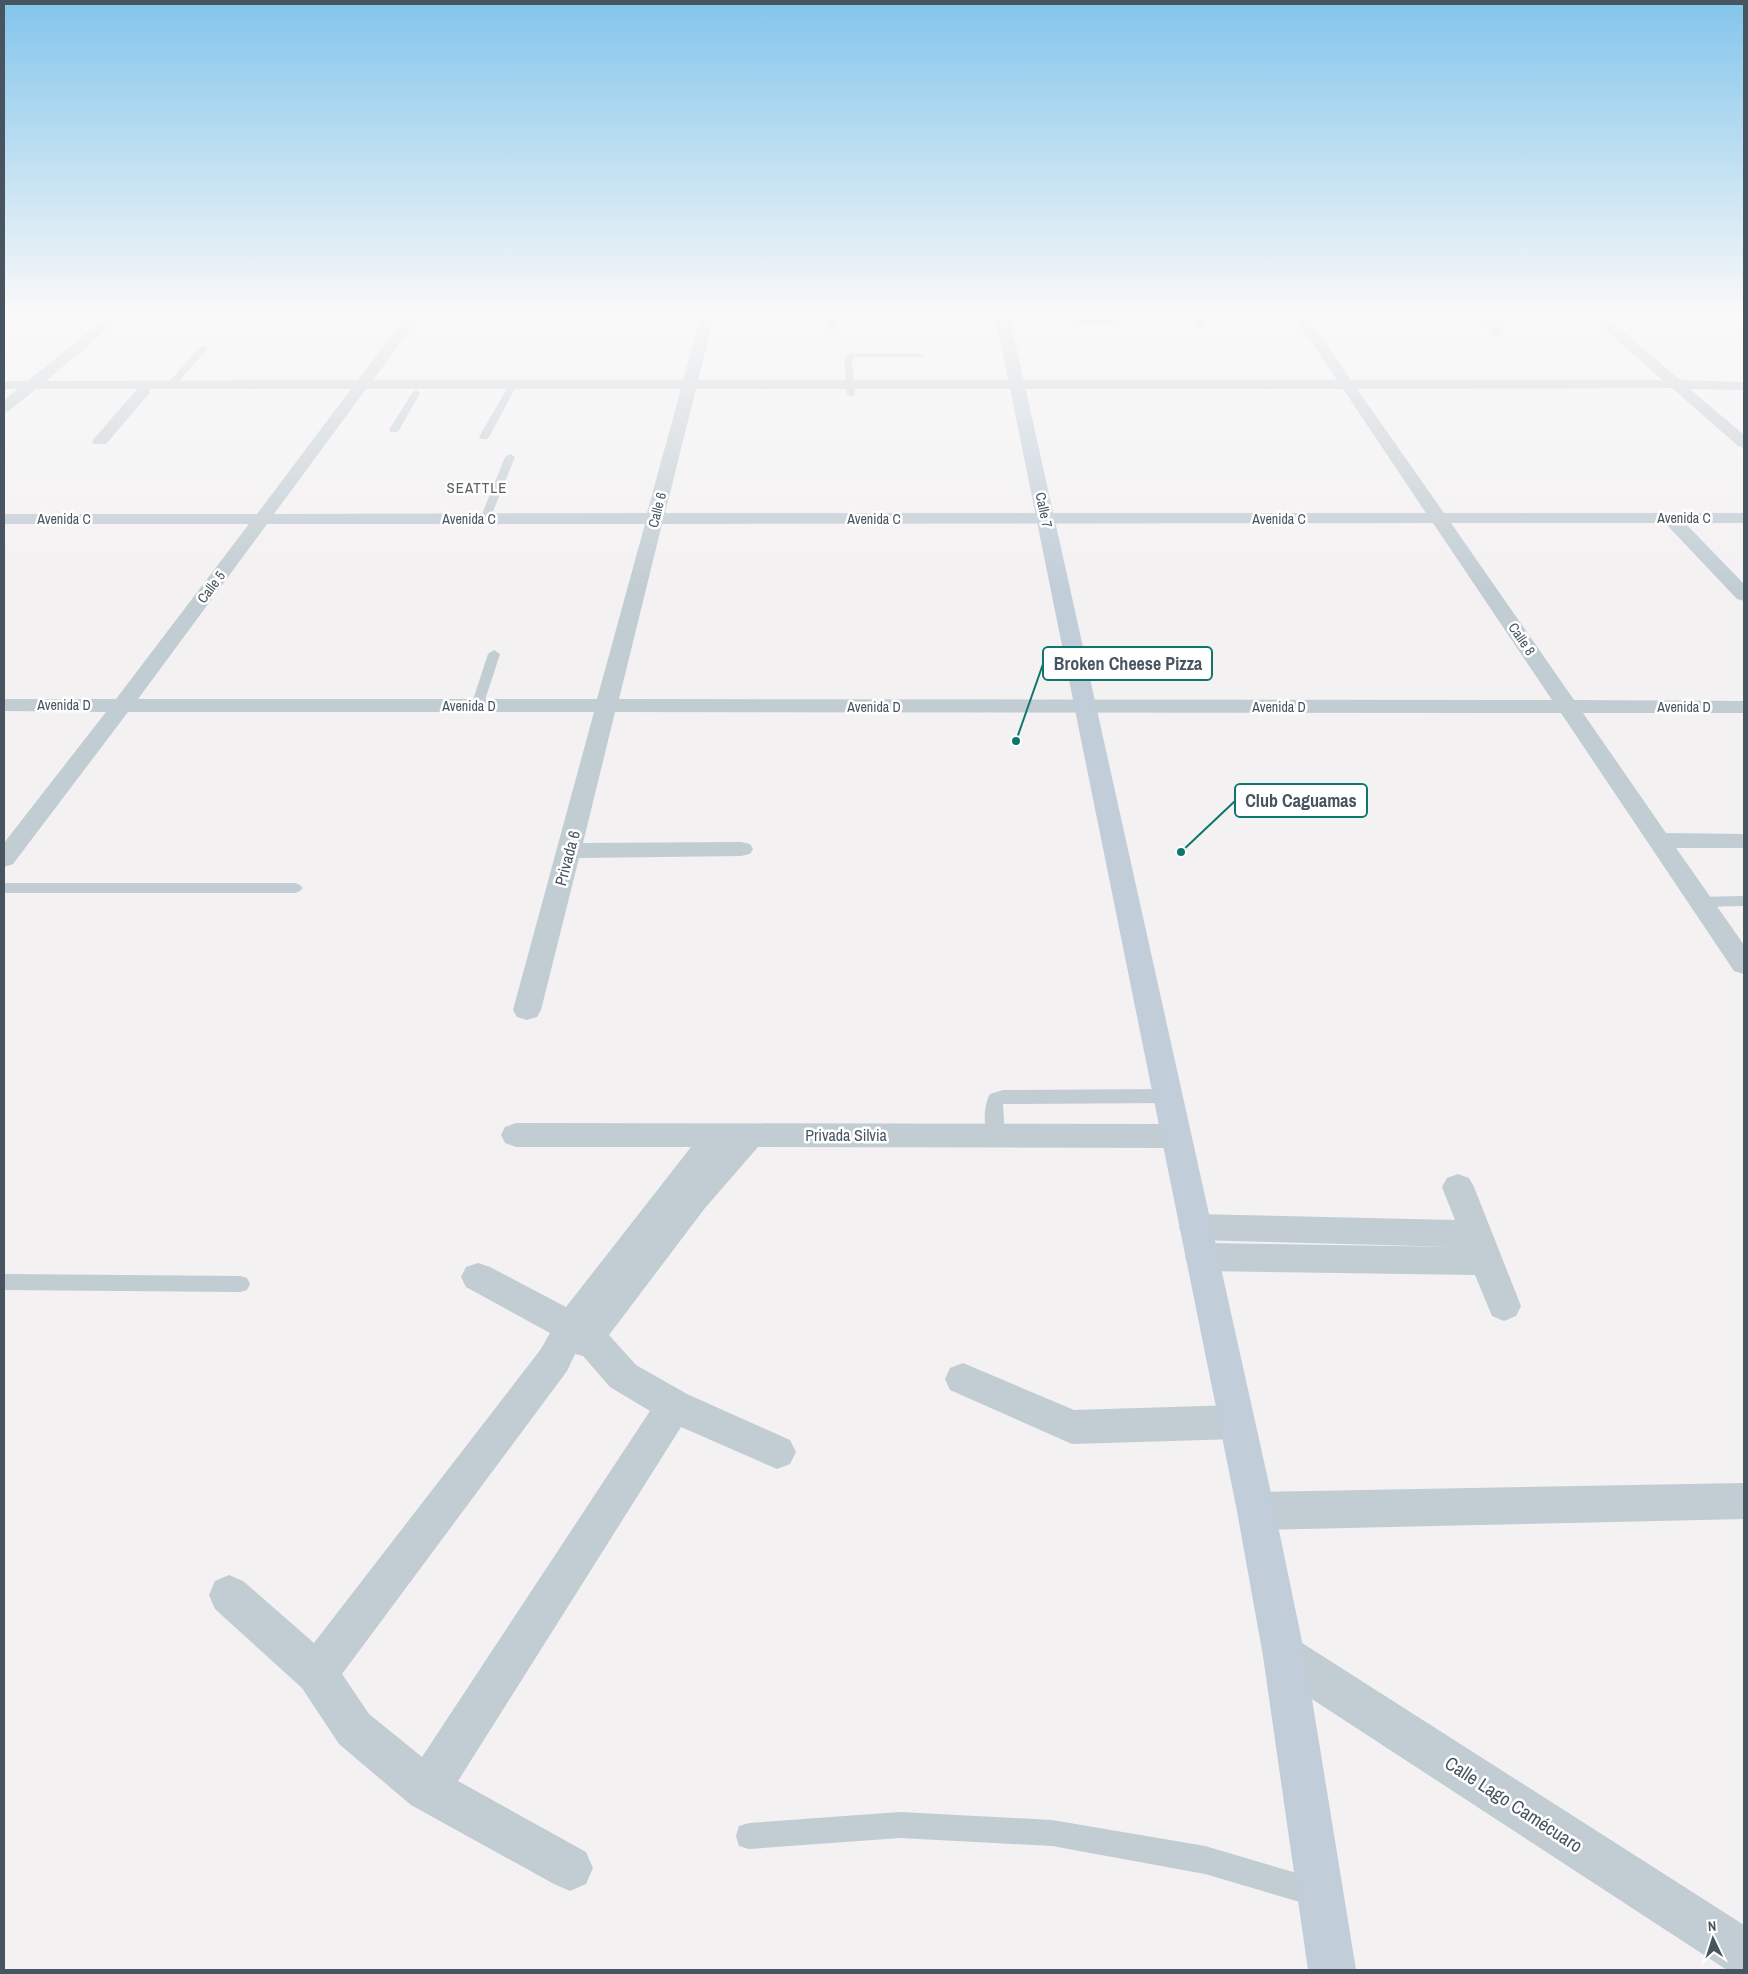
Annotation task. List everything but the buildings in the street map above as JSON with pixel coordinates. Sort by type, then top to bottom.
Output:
[{"type":"street","points":[[100,441],[131,406]]},
{"type":"street","name":"Calle 5","points":[[4,859],[123,704],[345,406]]},
{"type":"street","name":"Calle 6","points":[[607,707],[684,406]]},
{"type":"street","name":"Calle 7","points":[[1023,406],[1256,1511],[1284,1656],[1322,1894],[1332,1970]]},
{"type":"street","name":"Calle 8","points":[[1363,406],[1743,961]]},
{"type":"street","points":[[1702,406],[1744,443]]},
{"type":"street","points":[[1670,518],[1744,595]]},
{"type":"street","name":"Avenida C","points":[[4,519],[1046,520],[1744,518]]},
{"type":"street","name":"Avenida D","points":[[4,705],[1744,707]]},
{"type":"street","name":"Privada 6","points":[[527,1010],[607,707]]},
{"type":"street","points":[[1659,840],[1744,841]]},
{"type":"street","points":[[569,851],[741,849]]},
{"type":"street","name":"Privada Silvia","points":[[516,1135],[1176,1136]]},
{"type":"street","points":[[580,1331],[717,1135]]},
{"type":"street","points":[[318,1673],[554,1360],[750,1135]]},
{"type":"street","points":[[1458,1187],[1504,1306]]},
{"type":"street","points":[[1198,1242],[1481,1248]]},
{"type":"street","points":[[478,1277],[580,1331],[622,1376],[674,1406],[776,1452]]},
{"type":"street","points":[[963,1379],[1072,1427],[1237,1422]]},
{"type":"street","points":[[427,1789],[674,1406]]},
{"type":"street","points":[[1256,1511],[1744,1501]]},
{"type":"street","points":[[229,1595],[318,1673],[354,1729],[427,1789],[570,1868]]},
{"type":"street","name":"Calle Lago Camécuaro","points":[[1284,1656],[1744,1953]]},
{"type":"lane","points":[[394,430],[408,406]]},
{"type":"lane","points":[[484,437],[501,406]]},
{"type":"lane","points":[[485,519],[510,457]]},
{"type":"lane","points":[[477,706],[494,654]]},
{"type":"lane","points":[[4,888],[295,888]]},
{"type":"lane","points":[[1701,902],[1744,901]]},
{"type":"lane","points":[[996,1136],[994,1104],[996,1099],[1003,1097],[1167,1096]]},
{"type":"lane","points":[[4,1282],[240,1284]]},
{"type":"lane","points":[[748,1836],[900,1825],[1052,1833],[1206,1860],[1322,1894]]},
{"type":"place","name":"Broken Cheese Pizza","points":[[1016,741]]},
{"type":"place","name":"Club Caguamas","points":[[1181,852]]},
{"type":"district","name":"SEATTLE","points":[[477,488]]}]
